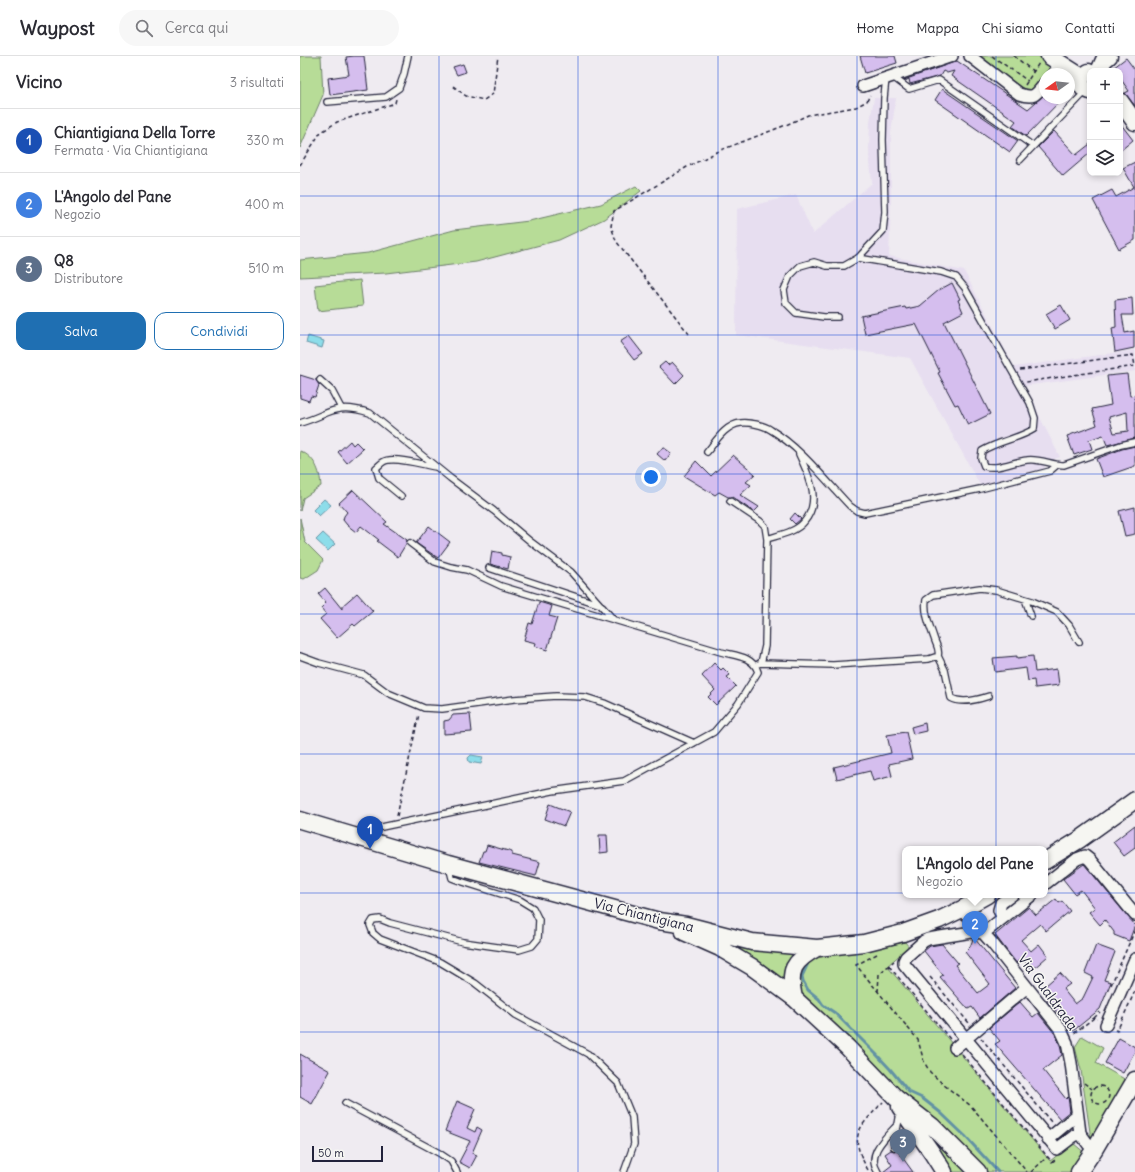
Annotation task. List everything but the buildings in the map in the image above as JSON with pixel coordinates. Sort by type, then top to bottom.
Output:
[{"type":"street","points":[[868,84],[888,76],[952,56]]},
{"type":"street","points":[[970,56],[1019,94],[1028,97],[1035,95],[1039,90]]},
{"type":"street","points":[[1051,63],[1087,83]]},
{"type":"street","points":[[1122,104],[1135,122]]},
{"type":"street","points":[[1048,859],[1079,840],[1135,800]]},
{"type":"street","name":"Via Chiantigiana","points":[[300,820],[448,864],[659,921],[686,925],[752,942],[817,948],[864,943],[920,928],[962,909],[982,898]]},
{"type":"street","points":[[1048,882],[1081,856],[1085,856],[1090,860],[1135,916]]},
{"type":"street","points":[[1004,918],[998,910],[1001,902],[1007,898]]},
{"type":"street","points":[[1028,898],[984,933],[972,932],[928,939],[904,960],[906,967],[1057,1150],[1080,1133]]},
{"type":"street","name":"Via Gualdrada","points":[[962,909],[984,933],[1061,1030],[1071,1063],[1080,1133],[1094,1150]]},
{"type":"street","points":[[659,921],[720,948],[752,967],[794,998],[842,1042],[896,1106],[932,1153],[944,1172]]},
{"type":"street","points":[[794,998],[792,982],[793,970],[803,956],[817,948]]},
{"type":"street","points":[[1106,1025],[1135,959]]},
{"type":"street","points":[[955,1048],[968,1042],[975,1031],[1027,987]]},
{"type":"street","points":[[1079,1172],[1094,1150],[1135,1080]]},
{"type":"street","points":[[896,1106],[932,1126],[978,1172]]},
{"type":"street","points":[[1048,1139],[1077,1115]]},
{"type":"lane","points":[[327,102],[386,97],[399,88],[408,56]]},
{"type":"lane","points":[[838,316],[824,317],[796,313],[786,303],[784,290],[790,276],[800,266],[814,262],[827,266],[844,266],[858,258],[883,231],[886,212],[884,98],[888,76],[909,89],[940,80],[1033,146]]},
{"type":"lane","points":[[1020,160],[1087,83]]},
{"type":"lane","points":[[858,258],[941,272],[956,277],[965,288],[1030,403],[1035,418],[1034,429],[1024,436],[982,451],[981,458],[984,466],[992,468],[1028,460],[1064,465],[1121,445],[1135,442]]},
{"type":"lane","points":[[320,380],[332,391],[341,408]]},
{"type":"lane","points":[[300,424],[334,409],[356,409],[370,413],[436,467],[571,572],[614,619]]},
{"type":"lane","points":[[707,452],[725,430],[741,423],[756,424],[770,429],[798,451],[850,506],[857,511],[865,513],[980,489],[1050,471],[1057,465]]},
{"type":"lane","points":[[767,539],[792,531],[804,523],[812,509],[814,494],[798,451]]},
{"type":"lane","points":[[401,496],[379,478],[376,468],[388,460],[397,460],[436,467]]},
{"type":"lane","points":[[348,834],[552,790],[624,781],[714,732],[738,704],[758,672],[758,664],[765,646],[767,539],[765,526],[730,501]]},
{"type":"lane","points":[[410,543],[435,562],[467,570],[501,586],[750,660],[758,664],[833,665],[929,659],[938,656]]},
{"type":"lane","points":[[489,568],[601,605]]},
{"type":"lane","points":[[989,696],[958,702],[951,698],[945,670],[938,656],[939,651],[934,640],[925,609],[926,600],[932,595],[980,588],[996,590],[1025,599],[1057,612],[1069,625],[1079,642]]},
{"type":"lane","points":[[1025,599],[1031,616]]},
{"type":"lane","points":[[300,656],[319,663],[364,675],[388,694],[421,706],[442,709],[514,699],[556,696],[585,696],[694,743]]},
{"type":"lane","points":[[448,864],[452,878],[520,900],[533,908],[539,920],[538,939],[532,946],[519,950],[463,942],[380,919],[372,920],[370,925],[373,933],[380,939],[440,962],[475,983],[516,1015],[588,1054],[618,1083],[632,1116],[634,1144],[624,1172]]},
{"type":"lane","points":[[345,1103],[440,1153],[451,1161],[457,1172]]},
{"type":"lane","points":[[894,1147],[896,1106]]},
{"type":"lane","points":[[878,1172],[874,1161],[876,1153],[896,1106]]},
{"type":"path","points":[[453,86],[466,96],[484,100],[493,94],[498,56]]},
{"type":"path","points":[[992,56],[1028,81]]},
{"type":"path","points":[[1014,56],[1034,72]]},
{"type":"path","points":[[1019,94],[1034,72],[1051,63]]},
{"type":"path","points":[[689,334],[616,241],[611,226],[614,211],[687,167],[721,150],[808,115],[856,107],[867,101],[872,90],[868,84]]},
{"type":"path","points":[[300,165],[320,133],[337,122],[395,103],[399,88]]},
{"type":"path","points":[[1012,371],[1134,354],[1134,366],[1019,383]]},
{"type":"path","points":[[395,824],[421,706]]},
{"type":"path","points":[[1110,989],[1135,930]]},
{"type":"path","points":[[882,951],[856,965],[918,1040],[924,1062],[930,1072],[971,1106],[1027,1172]]},
{"type":"path","points":[[878,993],[879,974],[894,961]]},
{"type":"path","points":[[928,976],[1054,1126]]},
{"type":"path","points":[[1094,1018],[1117,1031],[1135,991]]},
{"type":"path","points":[[1071,1036],[1102,1010]]},
{"type":"path","points":[[1082,1082],[1092,1089]]},
{"type":"path","points":[[1098,1085],[1104,1086],[1108,1090],[1108,1099],[1101,1104],[1095,1102],[1091,1098],[1092,1089],[1098,1085]]},
{"type":"path","points":[[869,1172],[859,1155],[857,1140],[860,1127],[896,1106]]},
{"type":"path","points":[[1031,1172],[1057,1150]]},
{"type":"shaded area","points":[[874,98],[896,98],[891,133],[889,256],[964,271],[1014,367],[1135,350],[1135,371],[1024,386],[1060,457],[1047,462],[1044,468],[980,485],[910,358],[736,335],[737,209],[796,195],[813,234],[872,183],[869,151],[870,122]]},
{"type":"green space","points":[[300,56],[321,56],[323,95],[300,148]]},
{"type":"green space","points":[[977,56],[1039,56],[1055,67],[1039,68],[1039,86],[1034,91],[1024,89]]},
{"type":"green space","points":[[636,186],[641,191],[604,219],[559,240],[476,262],[386,273],[300,277],[300,260],[368,253],[454,230],[529,221],[601,204]]},
{"type":"green space","points":[[360,280],[363,306],[318,311],[315,285]]},
{"type":"green space","points":[[300,451],[309,457],[316,465],[321,486],[303,498],[300,511]]},
{"type":"green space","points":[[300,518],[305,542],[323,560],[318,570],[304,579],[300,578]]},
{"type":"green space","points":[[719,937],[796,952],[788,986]]},
{"type":"green space","points":[[905,942],[909,947],[887,966],[1050,1161],[1073,1143],[1086,1154],[1072,1172],[988,1172],[937,1122],[907,1098],[821,1011],[799,992],[800,977],[803,967],[810,959]]},
{"type":"green space","points":[[1082,1036],[1103,1048],[1096,1063],[1128,1081],[1091,1139],[1081,1070],[1075,1047]]},
{"type":"green space","points":[[944,1147],[974,1172],[949,1172],[938,1149]]},
{"type":"water","points":[[308,336],[324,341],[322,348],[306,343]]},
{"type":"water","points":[[324,499],[331,505],[319,516],[313,510]]},
{"type":"water","points":[[323,533],[335,544],[328,551],[316,540]]},
{"type":"water","points":[[471,755],[483,757],[481,764],[469,762],[468,758]]},
{"type":"waterway","points":[[809,961],[802,976],[808,990],[819,999],[823,1005],[835,1013],[876,1054],[909,1092],[922,1098],[941,1113],[965,1136],[998,1172]]},
{"type":"place","name":"Chiantigiana Della Torre","points":[[370,849]]},
{"type":"place","name":"L'Angolo del Pane","points":[[975,944]]},
{"type":"place","name":"Q8","points":[[903,1162]]}]
